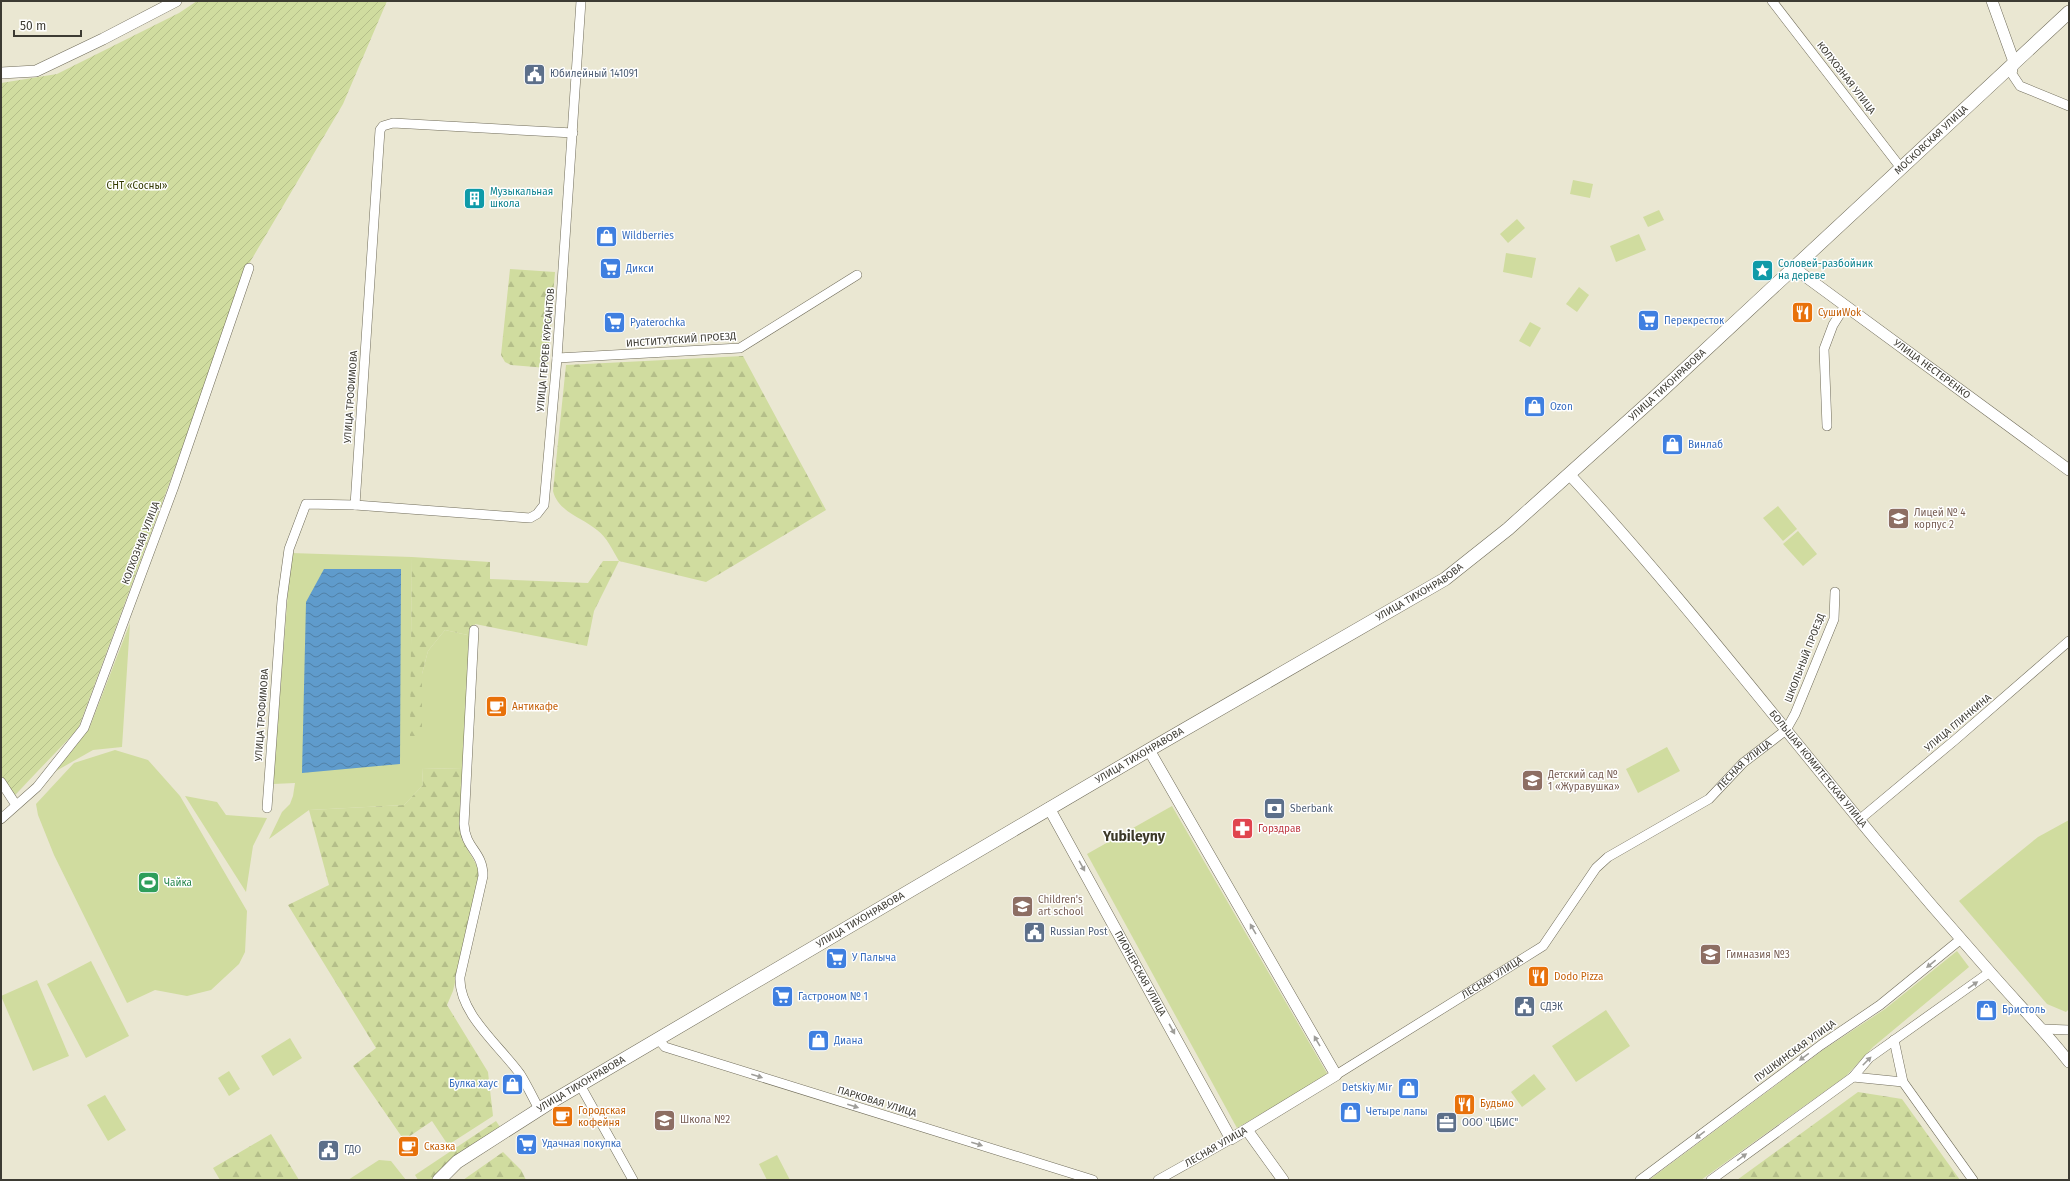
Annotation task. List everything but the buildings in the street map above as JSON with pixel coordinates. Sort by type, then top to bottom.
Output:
[{"type":"main road","name":"МОСКОВСКАЯ УЛИЦА","points":[[1794,268],[2069,12]]},
{"type":"main road","name":"УЛИЦА ТИХОНРАВОВА","points":[[439,1180],[457,1162],[539,1109],[1049,808],[1445,579],[1508,529],[1794,268]]},
{"type":"street","points":[[1,73],[36,71],[103,39],[176,1]]},
{"type":"street","name":"УЛИЦА ГЕРОЕВ КУРСАНТОВ","points":[[355,505],[530,518],[537,514],[544,501],[557,358],[581,1]]},
{"type":"street","name":"КОЛХОЗНАЯ УЛИЦА","points":[[1772,1],[1901,168]]},
{"type":"street","points":[[1992,1],[2014,62],[2012,74],[2020,86],[2069,106]]},
{"type":"street","name":"УЛИЦА ТРОФИМОВА","points":[[267,808],[279,633],[289,549],[306,504],[355,505],[380,130],[383,126],[393,123],[573,133]]},
{"type":"street","name":"КОЛХОЗНАЯ УЛИЦА","points":[[1,819],[16,804],[37,787],[84,728],[173,489],[249,268]]},
{"type":"street","name":"УЛИЦА НЕСТЕРЕНКО","points":[[1794,268],[2069,470]]},
{"type":"street","name":"ИНСТИТУТСКИЙ ПРОЕЗД","points":[[557,358],[740,348],[857,275]]},
{"type":"street","points":[[1827,426],[1824,349],[1833,325],[1844,306]]},
{"type":"street","name":"БОЛЬШАЯ КОМИТЕТСКАЯ УЛИЦА","points":[[1569,474],[1670,588],[1859,820],[1990,972],[2043,1029],[2069,1062]]},
{"type":"street","name":"ШКОЛЬНЫЙ ПРОЕЗД","points":[[1786,730],[1795,714],[1834,619],[1835,592]]},
{"type":"street","points":[[474,630],[464,824],[465,835],[483,864],[483,876],[460,977],[460,987],[463,998],[479,1022],[520,1075],[539,1109]]},
{"type":"street","name":"УЛИЦА ГЛИНКИНА","points":[[1859,820],[1955,740],[2069,641]]},
{"type":"street","name":"ЛЕСНАЯ УЛИЦА","points":[[1158,1180],[1247,1130],[1336,1076],[1543,946],[1596,868],[1608,857],[1709,799],[1743,763],[1786,730]]},
{"type":"street","points":[[1149,750],[1336,1076]]},
{"type":"street","points":[[1,782],[16,804]]},
{"type":"street","name":"ПИОНЕРСКАЯ УЛИЦА","points":[[1049,808],[1231,1139]]},
{"type":"street","name":"ПУШКИНСКАЯ УЛИЦА","points":[[1640,1180],[1815,1050],[1880,1006],[1961,939]]},
{"type":"street","points":[[1711,1180],[1853,1077],[1869,1058],[1990,972]]},
{"type":"street","points":[[2043,1029],[2069,1030]]},
{"type":"street","name":"ПАРКОВАЯ УЛИЦА","points":[[658,1039],[665,1047],[719,1065],[1093,1180]]},
{"type":"street","points":[[1894,1040],[1903,1082],[1973,1180]]},
{"type":"street","points":[[1853,1077],[1903,1082]]},
{"type":"street","points":[[580,1085],[633,1180]]},
{"type":"street","points":[[1247,1130],[1283,1180]]},
{"type":"green space","name":"СНТ «Сосны»","points":[[197,1],[387,1],[343,104],[243,274],[217,353],[78,729],[14,796],[1,775],[1,83],[57,74],[179,13]]},
{"type":"green space","points":[[1573,180],[1593,184],[1590,198],[1570,194]]},
{"type":"green space","points":[[1659,210],[1664,220],[1648,227],[1643,217]]},
{"type":"green space","points":[[1517,219],[1525,228],[1508,243],[1500,234]]},
{"type":"green space","points":[[1639,234],[1646,250],[1616,262],[1610,246]]},
{"type":"green space","points":[[1506,253],[1536,258],[1532,278],[1503,272]]},
{"type":"green space","points":[[510,269],[555,272],[547,368],[511,365],[505,362],[501,355]]},
{"type":"green space","points":[[1579,287],[1589,295],[1577,312],[1566,304]]},
{"type":"green space","points":[[1530,322],[1541,328],[1530,347],[1519,341]]},
{"type":"green space","points":[[743,356],[826,510],[706,582],[619,561],[604,536],[565,509],[556,498],[553,491],[566,365]]},
{"type":"green space","points":[[1778,506],[1797,529],[1783,541],[1763,518]]},
{"type":"green space","points":[[1798,531],[1817,554],[1803,566],[1783,544]]},
{"type":"green space","points":[[291,553],[412,557],[411,663],[422,736],[422,674],[428,651],[445,630],[472,636],[463,769],[422,768],[423,785],[404,805],[309,810],[269,839],[282,812],[290,804],[295,783],[273,784]]},
{"type":"green space","points":[[412,557],[490,562],[490,579],[588,583],[603,561],[619,561],[594,611],[587,646],[475,624],[472,636],[445,630],[428,651],[422,674],[422,736],[410,736]]},
{"type":"green space","points":[[130,623],[122,747],[93,750],[56,771],[89,729]]},
{"type":"green space","points":[[1667,747],[1680,771],[1638,793],[1626,769]]},
{"type":"green space","name":"Чайка","points":[[115,750],[148,760],[180,796],[247,911],[245,952],[239,964],[211,990],[187,996],[155,990],[127,1003],[54,855],[38,815],[36,804],[74,763]]},
{"type":"green space","points":[[422,768],[463,769],[461,838],[480,871],[453,991],[447,1005],[488,1072],[493,1116],[448,1145],[432,1121],[404,1140],[353,1066],[376,1048],[288,905],[329,885],[309,810],[404,805],[423,785]]},
{"type":"green space","points":[[185,796],[217,802],[226,815],[267,818],[253,846],[246,892]]},
{"type":"green space","points":[[1172,806],[1328,1075],[1237,1128],[1087,854]]},
{"type":"green space","points":[[2069,820],[2069,1009],[2066,1012],[2047,1004],[1959,901],[2038,837]]},
{"type":"green space","points":[[1957,951],[1969,967],[1873,1047],[1846,1076],[1701,1180],[1649,1180],[1823,1050],[1885,1009]]},
{"type":"green space","points":[[91,961],[129,1036],[86,1058],[47,984]]},
{"type":"green space","points":[[37,980],[69,1056],[33,1071],[1,996]]},
{"type":"green space","points":[[1606,1010],[1630,1046],[1576,1082],[1552,1046]]},
{"type":"green space","points":[[290,1038],[302,1058],[273,1076],[261,1056]]},
{"type":"green space","points":[[229,1071],[240,1089],[229,1096],[218,1078]]},
{"type":"green space","points":[[1534,1074],[1546,1089],[1522,1107],[1511,1092]]},
{"type":"green space","points":[[1858,1092],[1902,1099],[1960,1180],[1737,1180]]},
{"type":"green space","points":[[105,1095],[126,1130],[108,1141],[87,1105]]},
{"type":"green space","points":[[496,1121],[500,1127],[452,1159],[431,1180],[418,1180],[415,1175]]},
{"type":"green space","points":[[271,1134],[299,1180],[220,1180],[213,1168]]},
{"type":"green space","points":[[503,1152],[521,1170],[526,1180],[463,1180]]},
{"type":"green space","points":[[777,1155],[790,1180],[767,1180],[759,1164]]},
{"type":"green space","points":[[379,1160],[391,1161],[406,1180],[348,1180]]},
{"type":"water","points":[[324,569],[401,569],[400,764],[302,773],[306,602]]},
{"type":"place","name":"Юбилейный 141091","points":[[534,74]]},
{"type":"place","name":"Музыкальная школа","points":[[474,198]]},
{"type":"place","name":"Wildberries","points":[[606,236]]},
{"type":"place","name":"Дикси","points":[[611,269]]},
{"type":"place","name":"Соловей-разбойник на дереве","points":[[1763,270]]},
{"type":"place","name":"СушиWok","points":[[1802,313]]},
{"type":"place","name":"Перекресток","points":[[1648,321]]},
{"type":"place","name":"Pyaterochka","points":[[614,323]]},
{"type":"place","name":"Ozon","points":[[1534,407]]},
{"type":"place","name":"Винлаб","points":[[1673,445]]},
{"type":"place","name":"Лицей № 4 корпус 2","points":[[1899,519]]},
{"type":"place","name":"Антикафе","points":[[496,707]]},
{"type":"place","name":"Детский сад № 1 «Журавушка»","points":[[1533,781]]},
{"type":"place","name":"Sberbank","points":[[1275,809]]},
{"type":"place","name":"Горздрав","points":[[1243,829]]},
{"type":"place","name":"Чайка","points":[[149,883]]},
{"type":"place","name":"Children's art school","points":[[1022,906]]},
{"type":"place","name":"Russian Post","points":[[1035,932]]},
{"type":"place","name":"Гимназия №3","points":[[1711,955]]},
{"type":"place","name":"У Палыча","points":[[837,958]]},
{"type":"place","name":"Dodo Pizza","points":[[1539,977]]},
{"type":"place","name":"Гастроном № 1","points":[[783,997]]},
{"type":"place","name":"СДЭК","points":[[1525,1007]]},
{"type":"place","name":"Бристоль","points":[[1987,1010]]},
{"type":"place","name":"Диана","points":[[818,1041]]},
{"type":"place","name":"Булка хаус","points":[[513,1084]]},
{"type":"place","name":"Detskiy Mir","points":[[1408,1088]]},
{"type":"place","name":"Будьмо","points":[[1465,1104]]},
{"type":"place","name":"Четыре лапы","points":[[1350,1112]]},
{"type":"place","name":"Городская кофейня","points":[[562,1117]]},
{"type":"place","name":"Школа №2","points":[[664,1120]]},
{"type":"place","name":"ООО \"ЦБИС\"","points":[[1447,1123]]},
{"type":"place","name":"Удачная покупка","points":[[526,1144]]},
{"type":"place","name":"Сказка","points":[[409,1147]]},
{"type":"place","name":"ГДО","points":[[328,1150]]},
{"type":"district","name":"Yubileyny","points":[[1134,836]]}]
